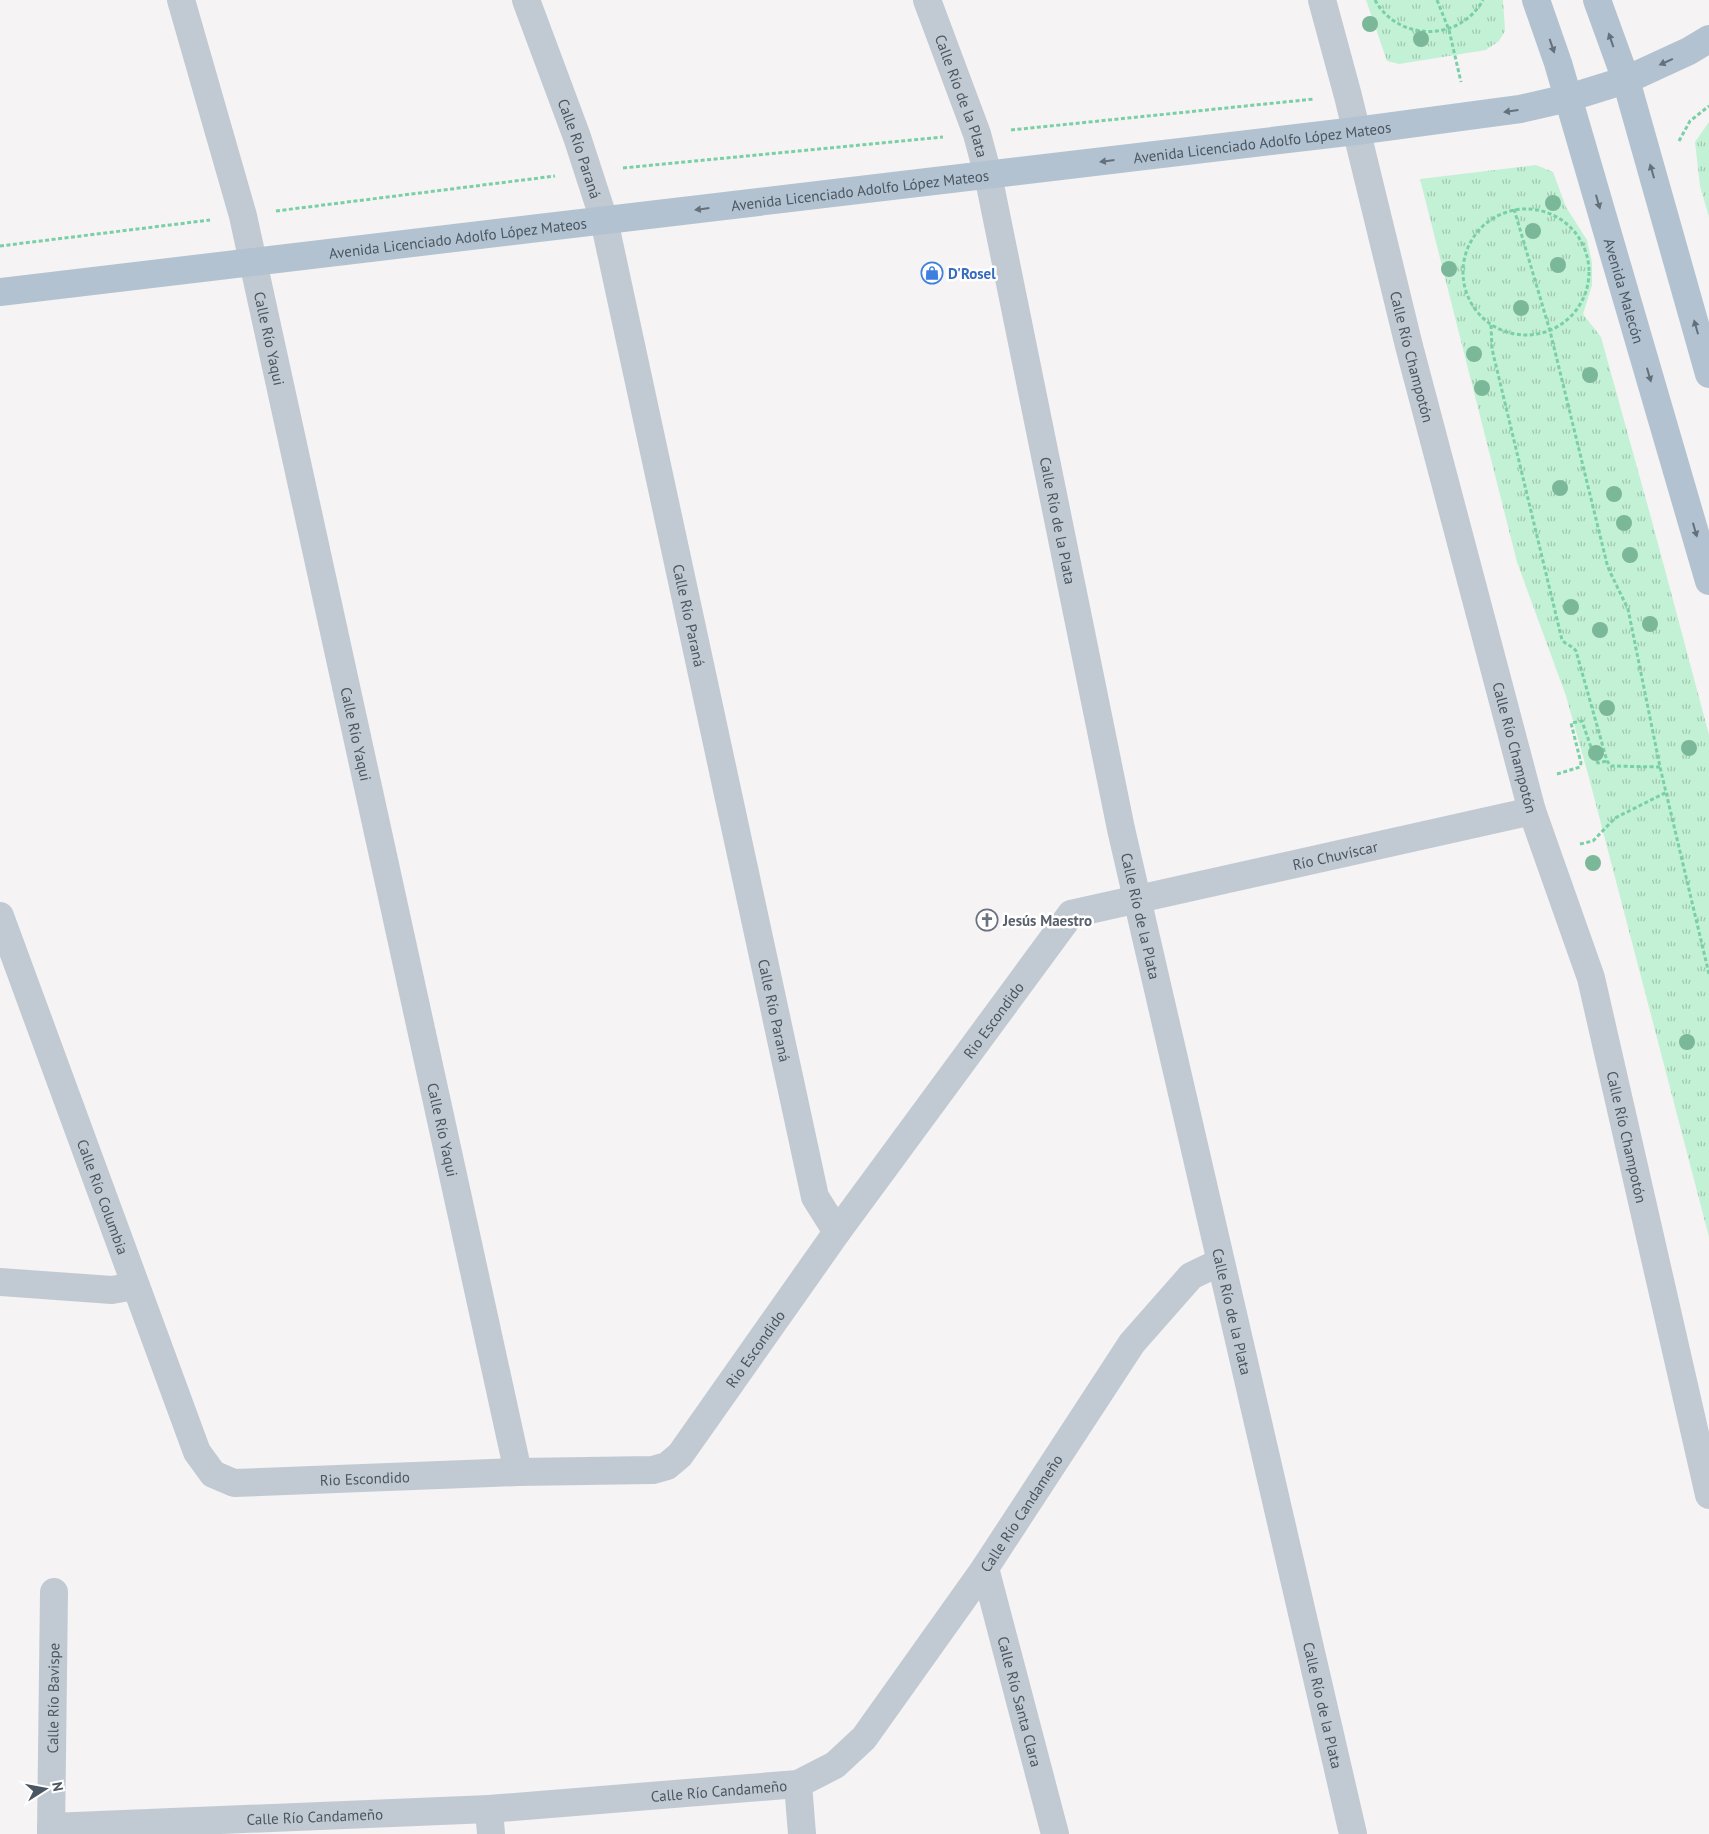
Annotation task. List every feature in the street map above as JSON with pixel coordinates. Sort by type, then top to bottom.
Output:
[{"type":"main road","name":"Avenida Malecón","points":[[1536,0],[1568,98],[1709,581]]},
{"type":"main road","points":[[1597,0],[1626,80],[1709,374]]},
{"type":"main road","name":"Avenida Licenciado Adolfo López Mateos","points":[[0,292],[1356,131],[1520,109],[1568,98],[1626,80],[1689,51],[1709,39]]},
{"type":"street","name":"Calle Río Yaqui","points":[[181,0],[243,216],[518,1472]]},
{"type":"street","name":"Calle Río Paraná","points":[[526,0],[604,220],[815,1197],[837,1232]]},
{"type":"street","name":"Calle Río de la Plata","points":[[928,0],[977,134],[988,175],[1120,829],[1354,1834]]},
{"type":"street","name":"Calle Río Champotón","points":[[1322,0],[1348,96],[1409,346],[1532,811],[1591,978],[1709,1495]]},
{"type":"street","name":"Río Chuvíscar","points":[[1137,899],[1532,811]]},
{"type":"street","name":"Rio Escondido","points":[[213,1474],[234,1483],[518,1472],[653,1470],[667,1466],[680,1455],[837,1232],[1071,914],[1137,899]]},
{"type":"street","name":"Calle Río Columbia","points":[[0,916],[197,1452],[213,1474]]},
{"type":"street","name":"Calle Río Candameño","points":[[51,1830],[490,1822],[798,1784],[835,1765],[864,1738],[985,1568],[1132,1344],[1191,1276],[1220,1262]]},
{"type":"street","points":[[0,1282],[112,1290],[136,1286]]},
{"type":"street","name":"Calle Río Santa Clara","points":[[985,1568],[1055,1834]]},
{"type":"street","name":"Calle Río Bavispe","points":[[51,1830],[54,1592]]},
{"type":"street","points":[[798,1784],[802,1834]]},
{"type":"path","points":[[1375,0],[1394,22],[1411,30],[1430,33],[1449,30],[1466,21],[1479,8],[1483,0]]},
{"type":"path","points":[[1438,0],[1449,30],[1461,82]]},
{"type":"path","points":[[1452,84],[1470,81]]},
{"type":"path","points":[[0,246],[588,172],[1348,96]]},
{"type":"path","points":[[1514,209],[1550,331],[1607,564],[1628,609],[1660,767],[1709,974]]},
{"type":"path","points":[[1514,209],[1540,209],[1561,218],[1578,234],[1587,255],[1589,278],[1584,300],[1570,319],[1550,331],[1530,335],[1510,333],[1491,325],[1476,310],[1466,290],[1463,268],[1467,247],[1479,228],[1496,215],[1514,209]]},
{"type":"path","points":[[1491,325],[1492,349],[1562,640],[1576,651],[1607,761],[1611,766],[1660,767]]},
{"type":"path","points":[[1525,784],[1580,767],[1581,763],[1571,723],[1582,721],[1595,759],[1598,763],[1607,761]]},
{"type":"path","points":[[1593,841],[1615,818],[1667,792]]},
{"type":"green space","points":[[1366,0],[1503,0],[1505,31],[1499,41],[1486,50],[1399,64],[1387,61]]},
{"type":"green space","points":[[1709,122],[1709,217],[1700,186],[1695,142]]},
{"type":"green space","points":[[1536,165],[1553,172],[1566,207],[1587,240],[1592,263],[1592,285],[1583,314],[1601,337],[1709,735],[1709,1237],[1566,696],[1517,562],[1420,179]]},
{"type":"place","name":"D'Rosel","points":[[932,273]]},
{"type":"place","name":"Jesús Maestro","points":[[987,920]]}]
